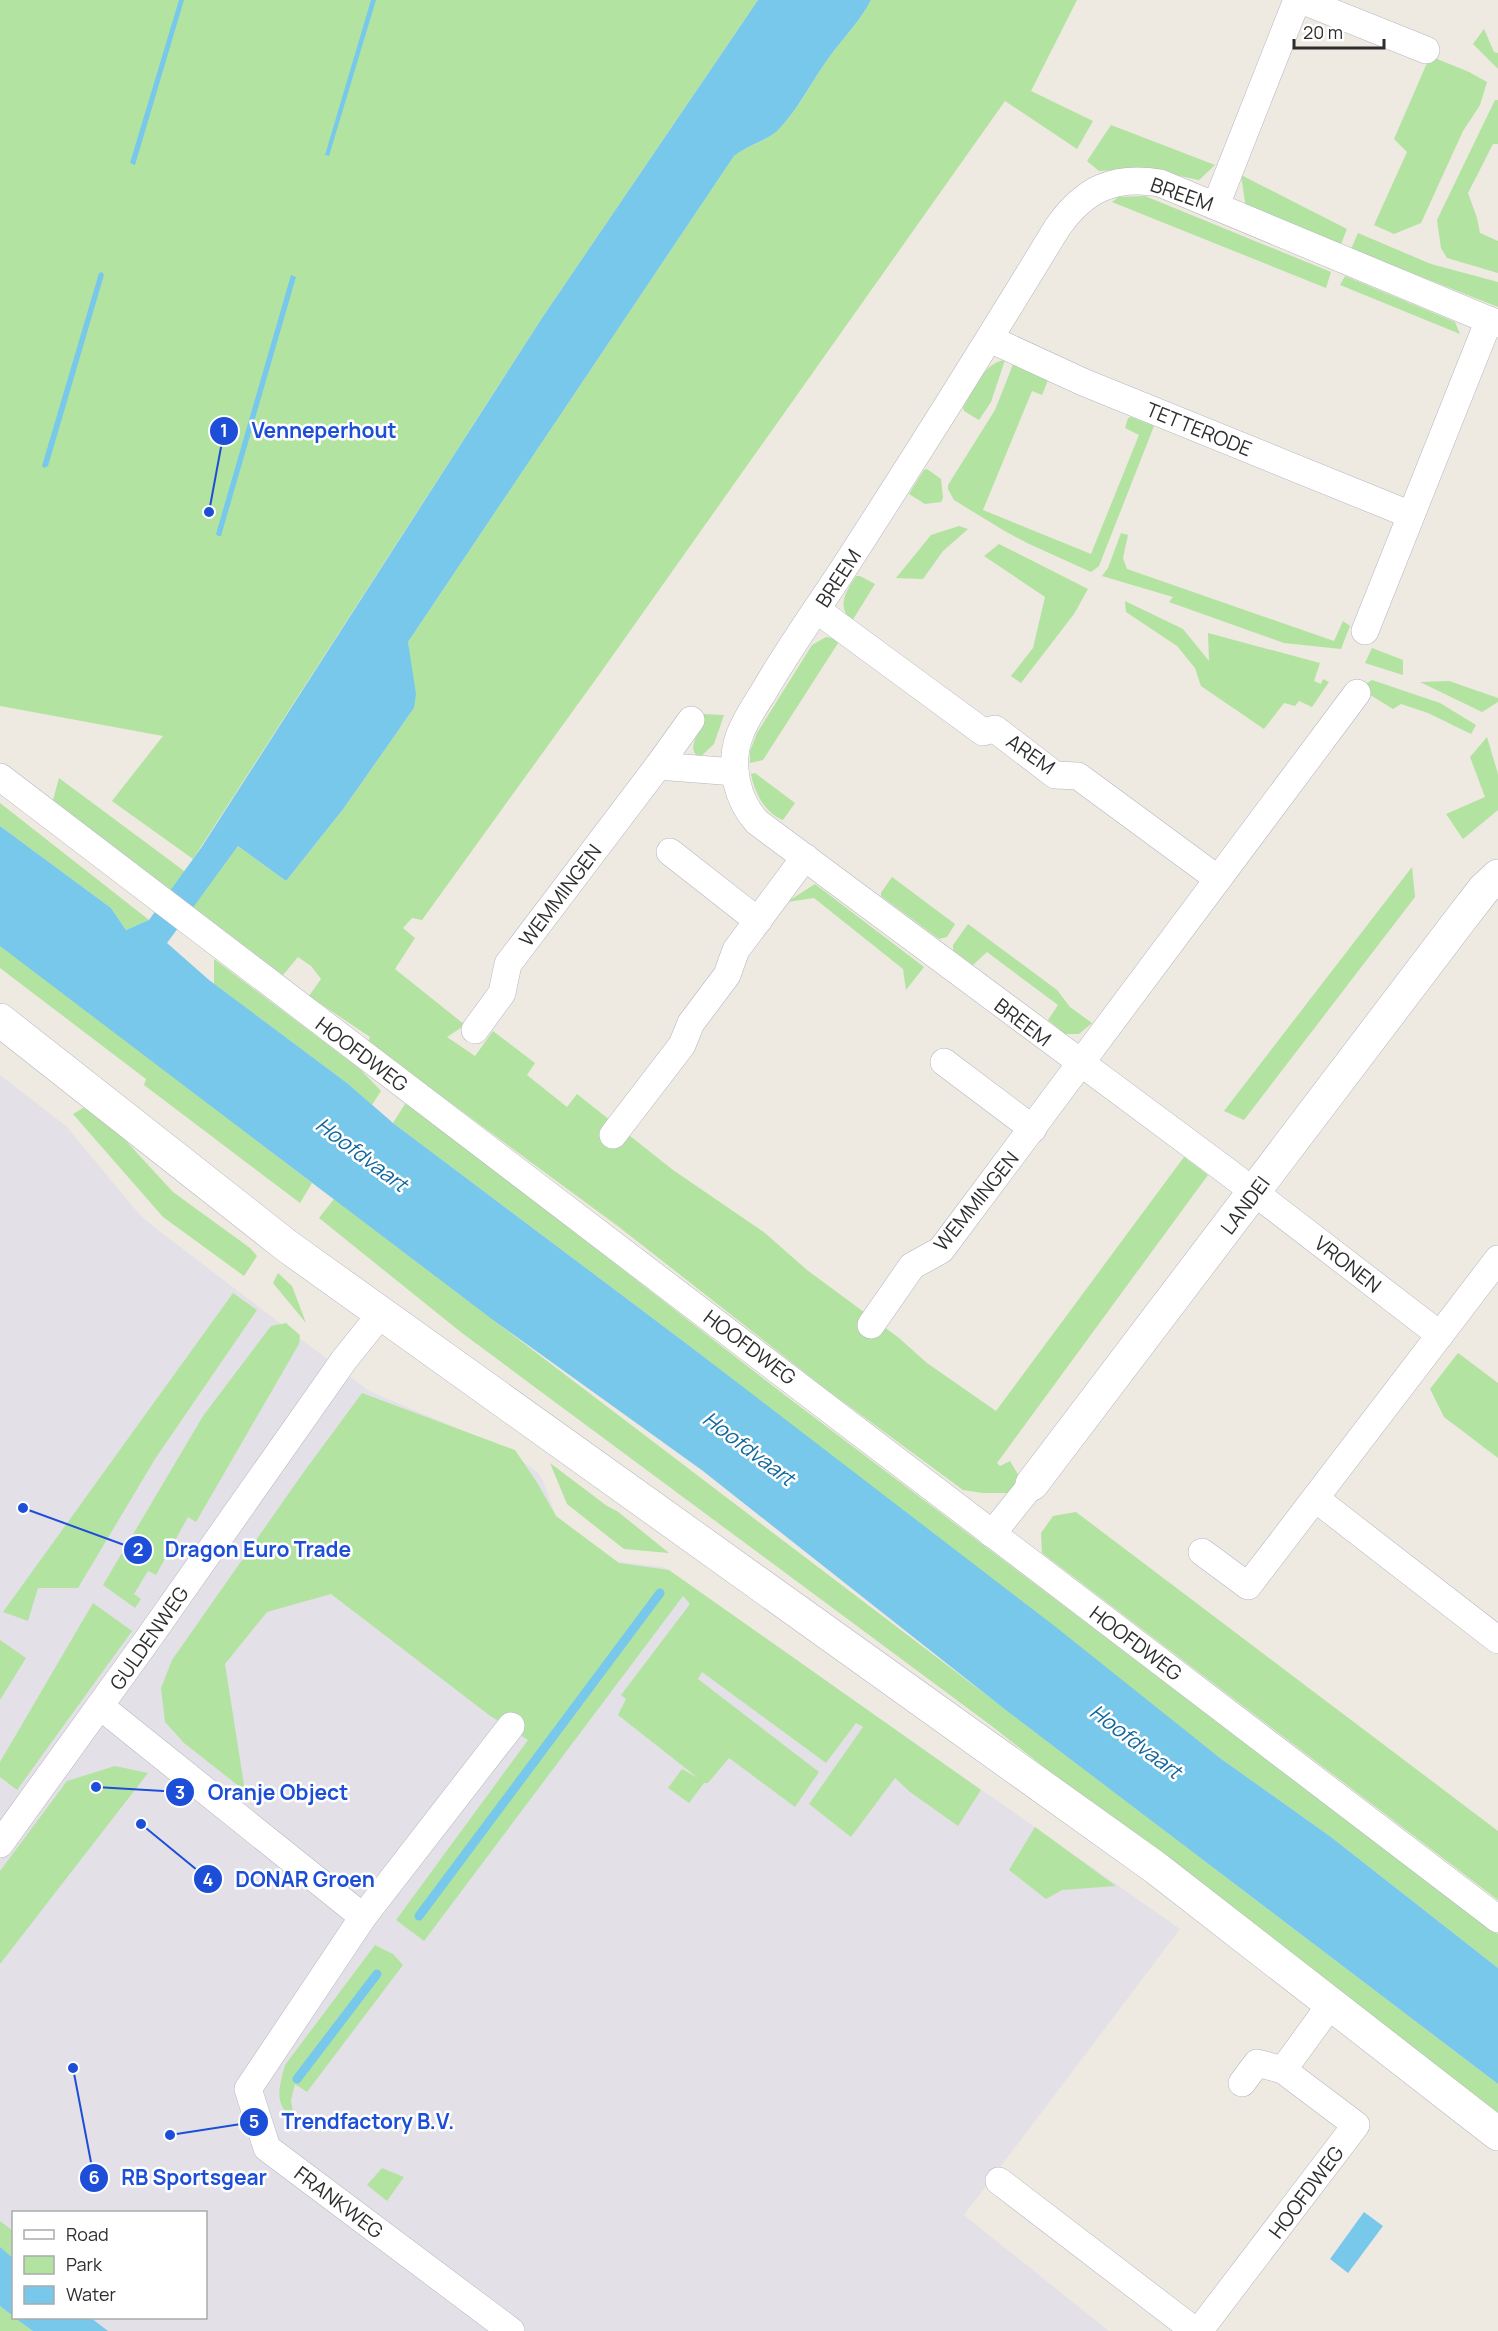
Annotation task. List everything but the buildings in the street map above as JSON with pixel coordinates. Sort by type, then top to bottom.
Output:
[{"type":"street","points":[[1216,206],[1299,0],[1335,6],[1426,50]]},
{"type":"street","name":"BREEM","points":[[1254,1193],[757,822],[741,799],[735,772],[736,746],[742,730],[775,671],[990,339],[1061,222],[1092,192],[1114,182],[1145,180],[1167,185],[1494,322]]},
{"type":"street","points":[[1365,631],[1411,515],[1494,322]]},
{"type":"street","name":"TETTERODE","points":[[990,339],[1083,382],[1411,515]]},
{"type":"street","name":"AREM","points":[[816,610],[983,732],[995,729],[1055,775],[1078,776],[1218,879]]},
{"type":"street","points":[[1080,1065],[1357,693]]},
{"type":"street","name":"WEMMINGEN","points":[[475,1030],[502,993],[508,964],[691,720]]},
{"type":"street","points":[[658,766],[735,772]]},
{"type":"street","name":"HOOFDWEG","points":[[0,777],[1498,1919]]},
{"type":"street","points":[[670,852],[758,921]]},
{"type":"street","points":[[614,1135],[681,1045],[691,1023],[727,975],[736,950],[805,856]]},
{"type":"street","name":"LANDEI","points":[[992,1534],[1032,1485],[1460,920],[1498,876]]},
{"type":"street","points":[[0,1020],[287,1246],[380,1315],[1163,1874],[1498,2134]]},
{"type":"street","points":[[944,1062],[1033,1129]]},
{"type":"street","name":"WEMMINGEN","points":[[871,1325],[912,1266],[941,1250],[1080,1065]]},
{"type":"street","name":"VRONEN","points":[[1254,1193],[1440,1335]]},
{"type":"street","points":[[1202,1552],[1248,1586],[1498,1259]]},
{"type":"street","name":"GULDENWEG","points":[[0,1844],[344,1360],[380,1315]]},
{"type":"street","points":[[1316,1499],[1498,1640]]},
{"type":"street","points":[[100,1706],[363,1917]]},
{"type":"street","name":"FRANKWEG","points":[[511,1726],[363,1917],[248,2089],[267,2148],[511,2331]]},
{"type":"street","points":[[1283,2070],[1331,2004]]},
{"type":"street","name":"HOOFDWEG","points":[[999,2181],[1197,2331],[1356,2125],[1283,2070],[1257,2063],[1242,2084]]},
{"type":"shaded area","points":[[0,1075],[66,1126],[140,1215],[154,1227],[369,1391],[504,1448],[538,1473],[557,1519],[613,1561],[664,1567],[1180,1929],[964,2215],[1109,2331],[0,2331]]},
{"type":"green space","points":[[0,0],[758,0],[542,318],[193,859],[112,801],[163,736],[0,706]]},
{"type":"green space","points":[[871,0],[1077,0],[1031,91],[1093,121],[1077,149],[1005,101],[601,672],[422,920],[412,918],[403,928],[415,938],[395,969],[465,1025],[447,1037],[475,1056],[493,1031],[535,1063],[527,1075],[567,1107],[577,1094],[673,1170],[765,1233],[807,1270],[899,1338],[927,1363],[996,1411],[1184,1157],[1208,1175],[997,1463],[1000,1466],[1010,1461],[1023,1483],[1015,1493],[983,1493],[963,1490],[826,1389],[619,1227],[368,1042],[370,1037],[309,996],[321,979],[311,966],[298,957],[283,975],[53,800],[59,778],[207,888],[238,846],[286,881],[344,808],[414,708],[408,642],[734,156],[770,136],[788,119]]},
{"type":"green space","points":[[1484,29],[1494,52],[1498,53],[1498,69],[1473,44]]},
{"type":"green space","points":[[1430,56],[1487,82],[1480,105],[1463,131],[1421,223],[1394,234],[1374,225],[1407,152],[1394,139]]},
{"type":"green space","points":[[1495,100],[1498,100],[1498,144],[1493,144],[1468,193],[1480,233],[1498,241],[1498,273],[1447,258],[1441,248],[1437,220]]},
{"type":"green space","points":[[1111,125],[1215,165],[1199,180],[1145,169],[1099,171],[1087,161]]},
{"type":"green space","points":[[1241,175],[1347,229],[1341,244],[1246,209]]},
{"type":"green space","points":[[1145,196],[1331,272],[1326,288],[1112,202],[1118,197]]},
{"type":"green space","points":[[1358,233],[1431,264],[1498,282],[1498,307],[1351,249]]},
{"type":"green space","points":[[1345,276],[1455,322],[1460,334],[1340,285]]},
{"type":"green space","points":[[1005,360],[991,402],[979,420],[964,411],[963,408],[985,372],[991,366]]},
{"type":"green space","points":[[1014,362],[1048,380],[1042,395],[1032,391],[983,510],[1091,554],[1139,435],[1125,428],[1128,418],[1131,417],[1154,426],[1099,566],[1091,572],[1003,530],[954,500],[948,489],[948,485],[995,410]]},
{"type":"green space","points":[[927,469],[941,479],[943,498],[941,502],[925,504],[909,494],[924,470]]},
{"type":"green space","points":[[959,526],[968,529],[943,551],[923,579],[896,578],[931,535]]},
{"type":"green space","points":[[1121,533],[1128,535],[1123,558],[1127,569],[1334,641],[1343,621],[1350,626],[1341,649],[1284,643],[1169,602],[1173,597],[1102,576],[1108,568]]},
{"type":"green space","points":[[999,544],[1088,589],[1074,614],[1021,683],[1011,676],[1033,648],[1045,597],[984,556]]},
{"type":"green space","points":[[856,576],[875,584],[852,621],[844,610],[844,599]]},
{"type":"green space","points":[[1125,601],[1183,629],[1209,661],[1208,633],[1320,663],[1314,681],[1321,684],[1323,679],[1329,682],[1312,707],[1299,701],[1295,706],[1284,703],[1264,729],[1201,686],[1195,668],[1177,646],[1126,612]]},
{"type":"green space","points":[[826,637],[840,640],[763,760],[750,763],[750,751],[757,733],[812,645]]},
{"type":"green space","points":[[1372,648],[1403,660],[1403,675],[1365,663]]},
{"type":"green space","points":[[1372,680],[1440,703],[1476,725],[1471,734],[1428,713],[1401,704],[1393,709],[1359,688]]},
{"type":"green space","points":[[1449,681],[1498,698],[1498,702],[1482,712],[1420,682]]},
{"type":"green space","points":[[702,714],[724,715],[714,744],[699,758],[693,747],[702,728],[695,723]]},
{"type":"green space","points":[[1487,737],[1498,774],[1498,810],[1463,839],[1446,814],[1485,797],[1470,757]]},
{"type":"green space","points":[[755,773],[795,803],[783,820],[771,813],[761,801],[752,781],[751,774]]},
{"type":"green space","points":[[0,803],[149,920],[126,930],[111,908],[0,826]]},
{"type":"green space","points":[[1412,867],[1415,897],[1244,1120],[1224,1111]]},
{"type":"green space","points":[[892,877],[955,924],[947,937],[939,939],[881,896]]},
{"type":"green space","points":[[815,884],[924,967],[906,990],[903,969],[814,898],[787,902]]},
{"type":"green space","points":[[968,924],[1057,990],[1070,1007],[1092,1023],[1079,1034],[1065,1034],[1048,1020],[1058,1005],[987,952],[973,965],[953,950],[953,945]]},
{"type":"green space","points":[[0,944],[312,1183],[300,1203],[144,1085],[146,1079],[0,968]]},
{"type":"green space","points":[[214,959],[360,1069],[381,1091],[372,1105],[347,1083],[214,984]]},
{"type":"green space","points":[[405,1104],[418,1111],[786,1396],[1498,1934],[1498,1968],[1331,1837],[1220,1758],[683,1341],[393,1123]]},
{"type":"green space","points":[[83,1108],[103,1116],[173,1192],[250,1248],[257,1256],[244,1276],[163,1217],[73,1114]]},
{"type":"green space","points":[[334,1199],[1498,2084],[1498,2114],[1129,1834],[993,1727],[462,1333],[319,1218]]},
{"type":"green space","points":[[278,1273],[292,1286],[306,1323],[273,1283]]},
{"type":"green space","points":[[233,1293],[257,1310],[155,1459],[78,1588],[38,1588],[28,1621],[3,1612]]},
{"type":"green space","points":[[286,1323],[300,1335],[299,1344],[196,1522],[188,1517],[156,1575],[148,1571],[134,1594],[141,1599],[135,1608],[103,1585],[203,1416],[271,1326]]},
{"type":"green space","points":[[1458,1353],[1498,1383],[1498,1458],[1444,1417],[1430,1389]]},
{"type":"green space","points":[[362,1393],[515,1450],[556,1516],[619,1563],[669,1570],[981,1790],[958,1826],[910,1792],[895,1778],[851,1837],[809,1804],[863,1727],[856,1723],[826,1763],[702,1672],[698,1679],[819,1772],[795,1807],[729,1758],[708,1783],[704,1783],[689,1803],[668,1788],[682,1769],[698,1778],[618,1715],[626,1699],[621,1695],[690,1604],[683,1596],[424,1941],[396,1920],[528,1740],[489,1715],[331,1594],[267,1612],[225,1664],[245,1791],[184,1743],[165,1722],[161,1688],[172,1660]]},
{"type":"green space","points":[[550,1463],[617,1511],[669,1553],[624,1549],[567,1504]]},
{"type":"green space","points":[[1076,1512],[1498,1831],[1498,1900],[1042,1553],[1041,1533],[1053,1516]]},
{"type":"green space","points":[[93,1603],[132,1631],[17,1790],[0,1777],[0,1762]]},
{"type":"green space","points":[[0,1640],[26,1658],[0,1700]]},
{"type":"green space","points":[[115,1766],[148,1773],[0,1964],[0,1871],[67,1781]]},
{"type":"green space","points":[[1035,1827],[1116,1886],[1062,1890],[1046,1899],[1009,1870]]},
{"type":"green space","points":[[375,1945],[393,1954],[403,1965],[307,2092],[295,2084],[291,2100],[294,2120],[287,2114],[280,2102],[279,2095],[285,2065]]},
{"type":"green space","points":[[382,2168],[404,2177],[387,2201],[367,2185]]},
{"type":"green space","points":[[0,2221],[12,2230],[12,2257],[0,2247]]},
{"type":"green space","points":[[0,2306],[12,2315],[12,2319],[17,2319],[33,2331],[0,2331]]},
{"type":"water","points":[[179,0],[184,0],[135,165],[130,163]]},
{"type":"water","points":[[371,0],[376,0],[329,156],[325,155]]},
{"type":"water","name":"Hoofdvaart","points":[[758,0],[871,0],[785,122],[772,135],[734,156],[408,642],[416,694],[414,708],[344,808],[286,881],[238,846],[167,943],[209,980],[347,1083],[393,1123],[683,1341],[1052,1624],[1220,1758],[1331,1837],[1498,1968],[1498,2084],[1007,1711],[703,1471],[493,1320],[0,946],[0,826],[111,908],[126,930],[149,920],[201,848],[542,318]]},
{"type":"water","points":[[102,272],[104,275],[48,466],[44,468],[42,466],[99,273]]},
{"type":"water","points":[[291,275],[296,277],[221,536],[218,536],[216,534]]},
{"type":"water","points":[[1364,2212],[1383,2226],[1348,2273],[1330,2259]]},
{"type":"water","points":[[0,2247],[12,2257],[12,2315],[0,2306]]},
{"type":"water","points":[[16,2319],[92,2319],[108,2331],[33,2331]]},
{"type":"waterway","points":[[419,1916],[660,1593]]},
{"type":"waterway","points":[[297,2079],[377,1974]]},
{"type":"place","name":"Venneperhout","points":[[209,512]]},
{"type":"place","name":"Dragon Euro Trade","points":[[23,1508]]},
{"type":"place","name":"Oranje Object","points":[[96,1787]]},
{"type":"place","name":"DONAR Groen","points":[[141,1824]]},
{"type":"place","name":"RB Sportsgear","points":[[73,2068]]},
{"type":"place","name":"Trendfactory B.V.","points":[[170,2135]]}]
